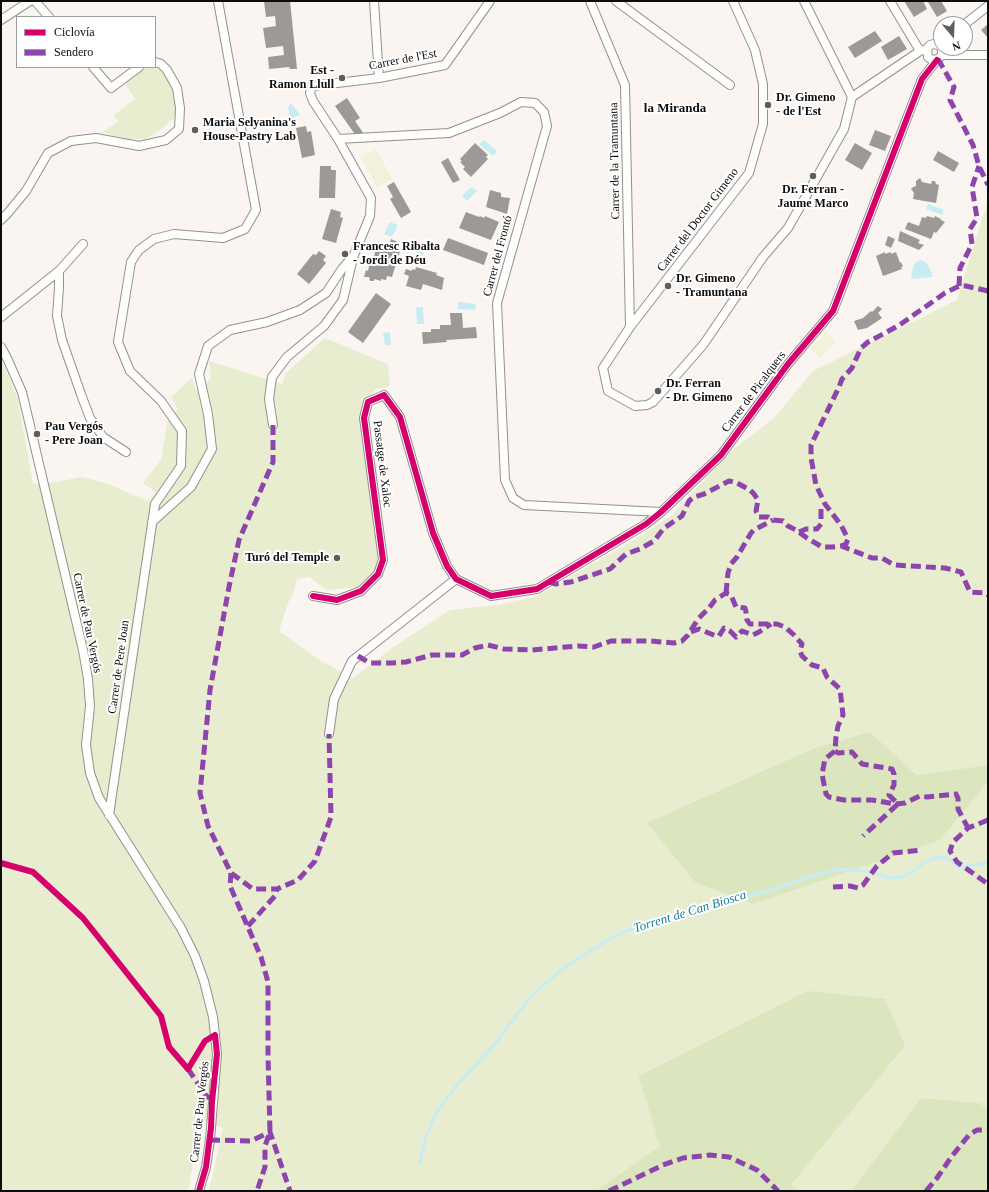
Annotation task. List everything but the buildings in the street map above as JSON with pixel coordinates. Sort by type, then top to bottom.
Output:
[{"type":"street","points":[[1,20],[30,1]]},
{"type":"street","points":[[35,1],[48,16]]},
{"type":"street","name":"Carrer de Pere Joan","points":[[109,815],[155,504],[181,466],[182,431],[161,401],[130,371],[118,342],[131,262],[139,250],[154,238],[174,234],[223,238],[229,236],[245,229],[256,210],[218,1]]},
{"type":"street","points":[[374,1],[379,78]]},
{"type":"street","name":"Carrer de l'Est","points":[[338,139],[313,101],[310,93],[312,86],[379,78],[445,65],[490,1]]},
{"type":"street","name":"Carrer de la Tramuntana","points":[[590,1],[625,85],[630,327]]},
{"type":"street","points":[[616,1],[730,85]]},
{"type":"street","name":"Carrer del Doctor Gimeno","points":[[733,1],[755,50],[763,84],[763,124],[749,172],[630,327],[603,368],[608,391],[635,406],[647,405],[653,402],[703,345],[763,257],[788,228],[844,129],[852,97]]},
{"type":"street","points":[[804,1],[852,97],[933,45]]},
{"type":"street","points":[[890,1],[928,57],[932,60],[935,56]]},
{"type":"street","points":[[973,18],[988,6]]},
{"type":"street","points":[[973,53],[988,55]]},
{"type":"street","name":"Carrer de Picalquers","points":[[456,579],[491,596],[537,589],[646,524],[661,512],[721,455],[788,364],[833,311],[922,79],[936,56]]},
{"type":"street","points":[[1,220],[26,191],[48,154],[71,141],[96,138],[139,146],[166,140],[180,129],[180,108],[177,88],[167,70],[161,64],[156,62]]},
{"type":"street","points":[[94,68],[111,88],[138,68]]},
{"type":"street","name":"Carrer del Frontó","points":[[338,139],[449,133],[500,113],[521,102],[535,103],[544,112],[547,126],[497,303],[505,480],[513,498],[524,505],[661,512]]},
{"type":"street","points":[[273,425],[269,399],[272,377],[287,357],[324,326],[343,300],[354,255],[370,216],[371,198],[338,139]]},
{"type":"street","points":[[1,317],[59,271],[83,244]]},
{"type":"street","points":[[152,522],[191,487],[212,449],[208,414],[199,374],[208,346],[230,330],[267,322],[300,310],[326,293],[342,269],[354,255]]},
{"type":"street","points":[[59,271],[57,316],[62,340],[82,397],[90,418],[103,437],[126,452]]},
{"type":"street","name":"Carrer de Pau Vergós","points":[[1,348],[22,392],[83,650],[88,679],[90,706],[86,745],[90,773],[99,798],[181,928],[195,956],[204,981],[213,1017],[217,1054],[210,1140],[206,1168],[199,1191]]},
{"type":"street","name":"Passatge de Xaloc","points":[[313,596],[337,600],[361,591],[378,574],[383,560],[364,418],[368,402],[384,395],[400,416],[433,533],[446,566],[456,579]]},
{"type":"street","points":[[329,734],[334,699],[352,661],[456,579]]},
{"type":"green space","points":[[145,68],[153,68],[159,69],[164,73],[172,87],[178,112],[175,117],[162,129],[146,139],[128,139],[105,133],[99,134],[118,122],[114,115],[135,99],[126,85],[127,80]]},
{"type":"green space","points":[[376,149],[392,179],[377,187],[361,157]]},
{"type":"green space","points":[[987,203],[988,765],[917,775],[870,732],[940,840],[988,782],[988,1110],[980,1103],[921,1098],[851,1191],[800,1191],[791,1185],[905,1046],[807,991],[638,1076],[660,1146],[595,1191],[293,1191],[280,1152],[291,1191],[209,1191],[223,1128],[201,1120],[188,1191],[1,1191],[1,358],[18,400],[33,484],[50,483],[82,477],[105,483],[148,501],[156,492],[143,483],[161,460],[168,419],[178,409],[171,397],[192,378],[196,390],[211,379],[209,361],[282,384],[286,373],[325,338],[388,364],[390,386],[376,389],[363,406],[360,416],[379,553],[376,569],[358,587],[327,590],[309,577],[297,579],[279,631],[321,661],[353,678],[395,646],[450,610],[498,605],[535,597],[629,543],[671,516],[730,452],[774,418],[813,371],[957,300]]},
{"type":"green space","points":[[826,332],[836,341],[820,358],[810,349]]},
{"type":"green space","points":[[870,732],[917,775],[988,765],[988,782],[940,840],[753,904],[696,883],[647,823],[815,748]]},
{"type":"green space","points":[[807,991],[885,999],[905,1046],[791,1185],[800,1191],[595,1191],[660,1146],[638,1076]]},
{"type":"green space","points":[[921,1098],[980,1103],[988,1110],[988,1191],[851,1191]]},
{"type":"water","points":[[290,104],[293,105],[300,115],[294,117],[294,120],[291,121],[288,107]]},
{"type":"water","points":[[484,140],[497,151],[493,156],[479,144]]},
{"type":"water","points":[[471,187],[477,191],[467,201],[462,196]]},
{"type":"water","points":[[928,204],[944,210],[942,215],[926,209]]},
{"type":"water","points":[[390,222],[398,225],[392,237],[384,234]]},
{"type":"water","points":[[418,249],[424,250],[419,266],[413,264]]},
{"type":"water","points":[[920,260],[925,262],[933,276],[911,279],[913,267],[916,262]]},
{"type":"water","points":[[458,302],[476,304],[475,310],[458,309]]},
{"type":"water","points":[[416,307],[423,307],[424,324],[417,324]]},
{"type":"water","points":[[390,332],[391,345],[385,345],[383,333]]},
{"type":"waterway","name":"Torrent de Can Biosca","points":[[420,1163],[426,1136],[436,1113],[457,1085],[494,1045],[531,996],[560,971],[619,934],[647,923],[774,889],[822,873],[842,869],[871,872],[889,878],[901,877],[932,859],[942,857],[949,859],[959,867],[988,863]]},
{"type":"marked path","points":[[938,59],[954,87],[950,100],[973,145],[979,166],[988,185]]},
{"type":"marked path","points":[[959,286],[960,268],[972,244],[970,229],[977,218],[972,187],[979,166]]},
{"type":"marked path","points":[[841,546],[846,544],[848,539],[841,525],[825,504],[816,485],[811,458],[811,445],[842,379],[852,368],[861,348],[868,342],[898,326],[945,293],[959,286],[988,291]]},
{"type":"marked path","points":[[273,425],[273,462],[239,540],[229,587],[210,690],[200,793],[208,826],[231,873],[253,889],[277,889],[298,880],[315,861],[331,817],[329,734]]},
{"type":"marked path","points":[[549,582],[555,584],[571,582],[610,569],[626,554],[640,549],[654,541],[664,528],[682,516],[689,501],[694,497],[704,494],[729,481],[735,482],[750,490],[754,494],[758,500],[756,511],[759,517],[768,517],[773,520],[783,521],[788,526],[822,547],[841,546],[872,558],[882,558],[894,565],[945,568],[961,572],[970,592],[985,593],[988,595]]},
{"type":"marked path","points":[[799,532],[806,529],[817,529],[821,524],[821,509],[825,504]]},
{"type":"marked path","points":[[726,593],[728,573],[731,564],[737,557],[751,533],[773,520]]},
{"type":"marked path","points":[[358,656],[370,663],[391,663],[406,662],[432,655],[462,655],[475,648],[488,645],[504,649],[532,650],[578,646],[594,647],[611,641],[650,641],[674,643],[682,641],[688,635],[698,619],[715,600],[726,593],[731,595],[736,607],[745,608],[747,620],[750,624],[777,624],[785,627],[802,644],[800,651],[802,656],[812,665],[823,668],[827,677],[840,689],[843,715],[838,726],[835,751],[825,759],[822,774],[826,794],[829,797],[844,800],[872,800],[895,804],[905,803],[920,796],[927,797],[956,794],[958,798],[958,809],[968,828]]},
{"type":"marked path","points":[[691,632],[699,629],[719,636],[724,628],[736,637],[742,631],[753,635],[771,624]]},
{"type":"marked path","points":[[835,751],[838,753],[852,752],[862,764],[892,769],[894,774],[894,785],[889,795],[898,804],[863,836]]},
{"type":"marked path","points":[[988,820],[968,828],[953,842],[950,851],[957,862],[988,884]]},
{"type":"marked path","points":[[833,887],[850,886],[858,888],[863,885],[877,866],[893,853],[922,850]]},
{"type":"marked path","points":[[231,873],[230,886],[261,957],[268,982],[270,1132],[265,1146],[265,1167],[257,1191]]},
{"type":"marked path","points":[[248,926],[275,896],[277,889]]},
{"type":"marked path","points":[[188,1069],[207,1097],[213,1098]]},
{"type":"marked path","points":[[926,1191],[969,1135],[977,1130],[988,1130]]},
{"type":"marked path","points":[[210,1140],[251,1141],[270,1132],[290,1191]]},
{"type":"marked path","points":[[609,1191],[663,1165],[683,1158],[710,1155],[729,1157],[757,1170],[778,1191]]},
{"type":"cycle path","points":[[313,596],[337,600],[361,591],[378,574],[383,560],[364,418],[368,402],[384,395],[400,417],[433,533],[447,566],[456,579],[491,596],[537,589],[646,524],[661,512],[721,455],[788,364],[833,311],[922,79],[937,60]]},
{"type":"cycle path","points":[[1,863],[33,872],[83,918],[161,1016],[169,1047],[188,1069],[205,1041],[215,1035],[217,1054],[211,1128],[206,1167],[199,1191]]},
{"type":"place","name":"Est - Ramon Llull","points":[[342,78]]},
{"type":"place","name":"Dr. Gimeno - de l'Est","points":[[768,105]]},
{"type":"place","name":"Maria Selyanina's House-Pastry Lab","points":[[195,130]]},
{"type":"place","name":"Dr. Ferran - Jaume Marco","points":[[813,176]]},
{"type":"place","name":"Francesc Ribalta - Jordi de Déu","points":[[345,254]]},
{"type":"place","name":"Dr. Gimeno - Tramuntana","points":[[668,286]]},
{"type":"place","name":"Dr. Ferran - Dr. Gimeno","points":[[658,391]]},
{"type":"place","name":"Pau Vergós - Pere Joan","points":[[37,434]]},
{"type":"place","name":"Turó del Temple","points":[[337,558]]},
{"type":"district","name":"la Miranda","points":[[675,109]]}]
